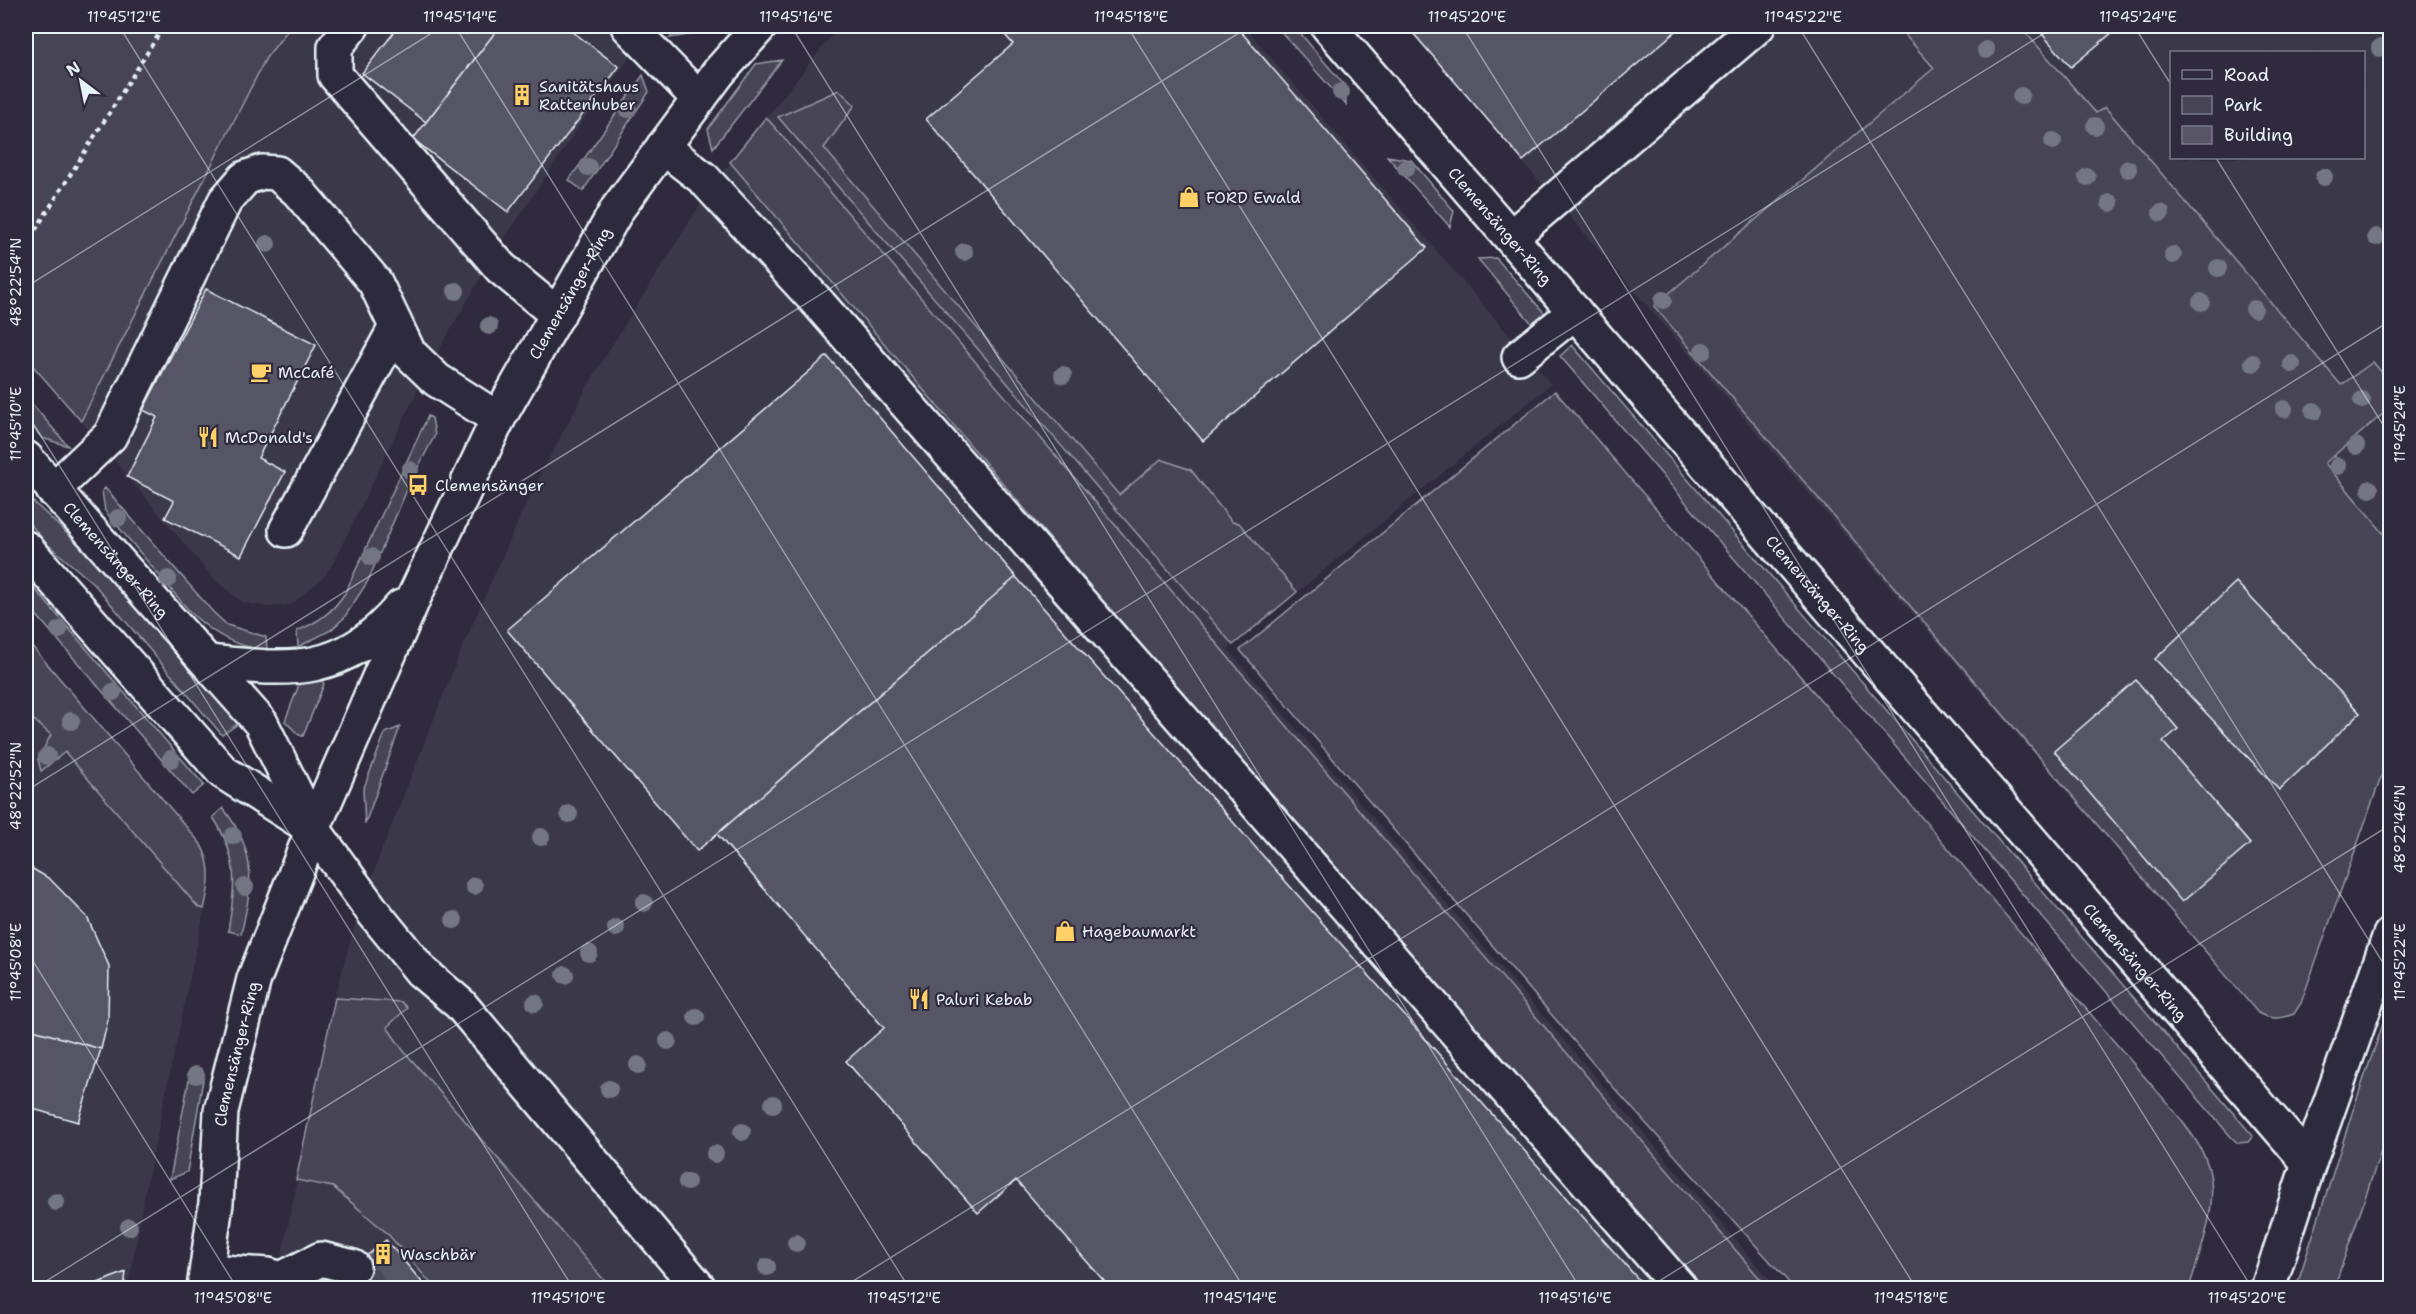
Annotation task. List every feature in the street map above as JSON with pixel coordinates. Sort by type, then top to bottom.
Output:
[{"type":"street","points":[[352,26],[334,47],[335,75],[501,268],[558,315]]},
{"type":"street","points":[[628,26],[699,99]]},
{"type":"street","name":"Clemensänger-Ring","points":[[206,1280],[216,1203],[221,1112],[261,959],[313,829],[419,586],[498,419],[618,208],[699,99],[760,26]]},
{"type":"street","name":"Clemensänger-Ring","points":[[1328,26],[2309,1163]]},
{"type":"street","points":[[1511,237],[1758,26]]},
{"type":"street","points":[[663,147],[704,179],[820,305],[1680,1288]]},
{"type":"street","points":[[53,490],[110,436],[225,201],[245,178],[262,172],[278,173],[298,191],[375,282],[409,353],[432,375],[498,419]]},
{"type":"street","points":[[1518,357],[1575,312]]},
{"type":"street","points":[[286,530],[396,327]]},
{"type":"street","name":"Clemensänger-Ring","points":[[26,458],[210,662],[261,723],[313,829]]},
{"type":"street","points":[[26,548],[223,772],[313,829],[374,913],[421,971],[460,1004],[699,1288]]},
{"type":"street","name":"Clemensänger-Ring","points":[[210,662],[275,668],[337,658],[368,641],[419,586]]},
{"type":"street","points":[[2268,1288],[2309,1163],[2391,935]]},
{"type":"street","points":[[206,1280],[268,1275],[283,1284],[321,1259],[353,1267]]},
{"type":"path","points":[[26,245],[164,26]]},
{"type":"shaded area","points":[[291,26],[653,26],[582,122],[492,258],[427,371],[335,560],[324,577],[291,605],[269,607],[241,602],[212,577],[81,421],[266,58]]},
{"type":"shaded area","points":[[839,26],[1244,26],[1551,384],[1228,649],[1777,1288],[275,1288],[335,998],[351,937],[379,857],[463,645],[534,486],[596,371],[711,187]]},
{"type":"shaded area","points":[[1405,26],[2390,26],[2390,752],[2301,1003],[2294,1014],[2282,1018],[2268,1018],[2258,1013]]},
{"type":"shaded area","points":[[26,639],[200,843],[209,858],[209,888],[146,1187],[128,1288],[26,1288]]},
{"type":"green space","points":[[26,26],[291,26],[266,58],[81,421],[26,358]]},
{"type":"green space","points":[[680,26],[701,26],[694,34],[670,38]]},
{"type":"green space","points":[[1276,26],[1294,26],[1345,86],[1346,105]]},
{"type":"green space","points":[[1897,26],[2020,26],[2096,113],[2105,107],[2341,385],[2373,362],[2390,382],[2390,408],[2325,463],[2390,541],[2390,752],[2301,1003],[2294,1014],[2276,1018],[2258,1013],[1654,306],[1934,68]]},
{"type":"green space","points":[[782,60],[713,148],[708,129],[756,64]]},
{"type":"green space","points":[[643,75],[649,92],[583,191],[569,180]]},
{"type":"green space","points":[[839,90],[855,105],[824,148],[1119,495],[1161,459],[1191,470],[1232,522],[1239,523],[1297,592],[1233,645],[778,117]]},
{"type":"green space","points":[[766,117],[1768,1288],[1701,1288],[1232,753],[730,162]]},
{"type":"green space","points":[[1387,156],[1411,160],[1454,211],[1450,227]]},
{"type":"green space","points":[[1496,258],[1546,315],[1534,326],[1478,259]]},
{"type":"green space","points":[[1572,345],[2253,1136],[2248,1142],[2238,1143],[2232,1138],[1560,356]]},
{"type":"green space","points":[[1555,391],[2187,1127],[2208,1166],[2212,1196],[2203,1244],[2189,1288],[1794,1288],[1615,1089],[1240,650]]},
{"type":"green space","points":[[26,397],[68,446],[42,438],[26,419]]},
{"type":"green space","points":[[428,416],[432,418],[435,435],[409,485],[368,581],[344,618],[331,630],[298,647],[297,631],[324,616],[345,593]]},
{"type":"green space","points":[[105,488],[213,612],[227,625],[266,637],[267,650],[245,646],[225,638],[207,627],[190,612],[105,511],[102,491]]},
{"type":"green space","points":[[26,495],[96,561],[239,723],[222,735],[94,584],[45,542],[26,519]]},
{"type":"green space","points":[[26,578],[204,785],[192,795],[26,603]]},
{"type":"green space","points":[[26,639],[200,843],[209,867],[208,892],[204,909],[198,907],[65,752],[41,771],[38,759],[51,735],[26,713]]},
{"type":"green space","points":[[321,679],[324,684],[303,736],[299,735],[285,721],[300,682]]},
{"type":"green space","points":[[400,727],[365,824],[363,790],[385,733]]},
{"type":"green space","points":[[223,808],[242,839],[249,868],[250,883],[241,934],[228,931],[233,900],[233,872],[227,846],[213,817]]},
{"type":"green space","points":[[335,998],[401,1002],[407,1008],[387,1027],[403,1050],[611,1288],[435,1288],[387,1233],[333,1187],[296,1180]]},
{"type":"green space","points":[[2390,1004],[2390,1125],[2334,1288],[2296,1288],[2356,1101]]},
{"type":"green space","points":[[191,1069],[204,1074],[187,1172],[170,1179]]},
{"type":"building","points":[[399,26],[500,26],[426,122],[362,73]]},
{"type":"building","name":"Sanitätshaus Rattenhuber","points":[[500,26],[565,26],[619,67],[508,212],[413,139]]},
{"type":"building","name":"FORD Ewald","points":[[997,26],[1236,26],[1427,248],[1203,441],[926,119],[1013,44]]},
{"type":"building","points":[[1407,26],[1682,26],[1523,161]]},
{"type":"building","points":[[2035,26],[2120,26],[2071,67]]},
{"type":"building","name":"McDonald's","points":[[206,289],[316,345],[258,458],[285,472],[241,556],[165,518],[174,501],[127,477],[157,417],[143,410]]},
{"type":"building","points":[[827,356],[1016,577],[697,851],[507,630]]},
{"type":"building","name":"Hagebaumarkt","points":[[1016,577],[1646,1288],[1110,1288],[1016,1180],[978,1213],[846,1061],[884,1028],[717,834]]},
{"type":"building","points":[[2236,582],[2360,713],[2279,790],[2155,659]]},
{"type":"building","points":[[2136,680],[2178,729],[2163,742],[2250,844],[2182,902],[2054,751]]},
{"type":"building","points":[[26,865],[50,879],[87,917],[109,966],[108,1020],[101,1049],[26,1028]]},
{"type":"building","points":[[26,1028],[101,1049],[78,1122],[26,1107]]},
{"type":"building","name":"Waschbär","points":[[386,1240],[427,1288],[328,1288],[353,1267]]},
{"type":"building","points":[[126,1272],[124,1288],[85,1288]]},
{"type":"tunnel","points":[[353,1267],[371,1288]]},
{"type":"place","name":"Sanitätshaus Rattenhuber","points":[[522,95]]},
{"type":"place","name":"FORD Ewald","points":[[1189,197]]},
{"type":"place","name":"McCafé","points":[[261,372]]},
{"type":"place","name":"McDonald's","points":[[208,437]]},
{"type":"place","name":"Clemensänger","points":[[418,485]]},
{"type":"place","name":"Hagebaumarkt","points":[[1065,931]]},
{"type":"place","name":"Paluri Kebab","points":[[919,999]]},
{"type":"place","name":"Waschbär","points":[[383,1254]]}]
